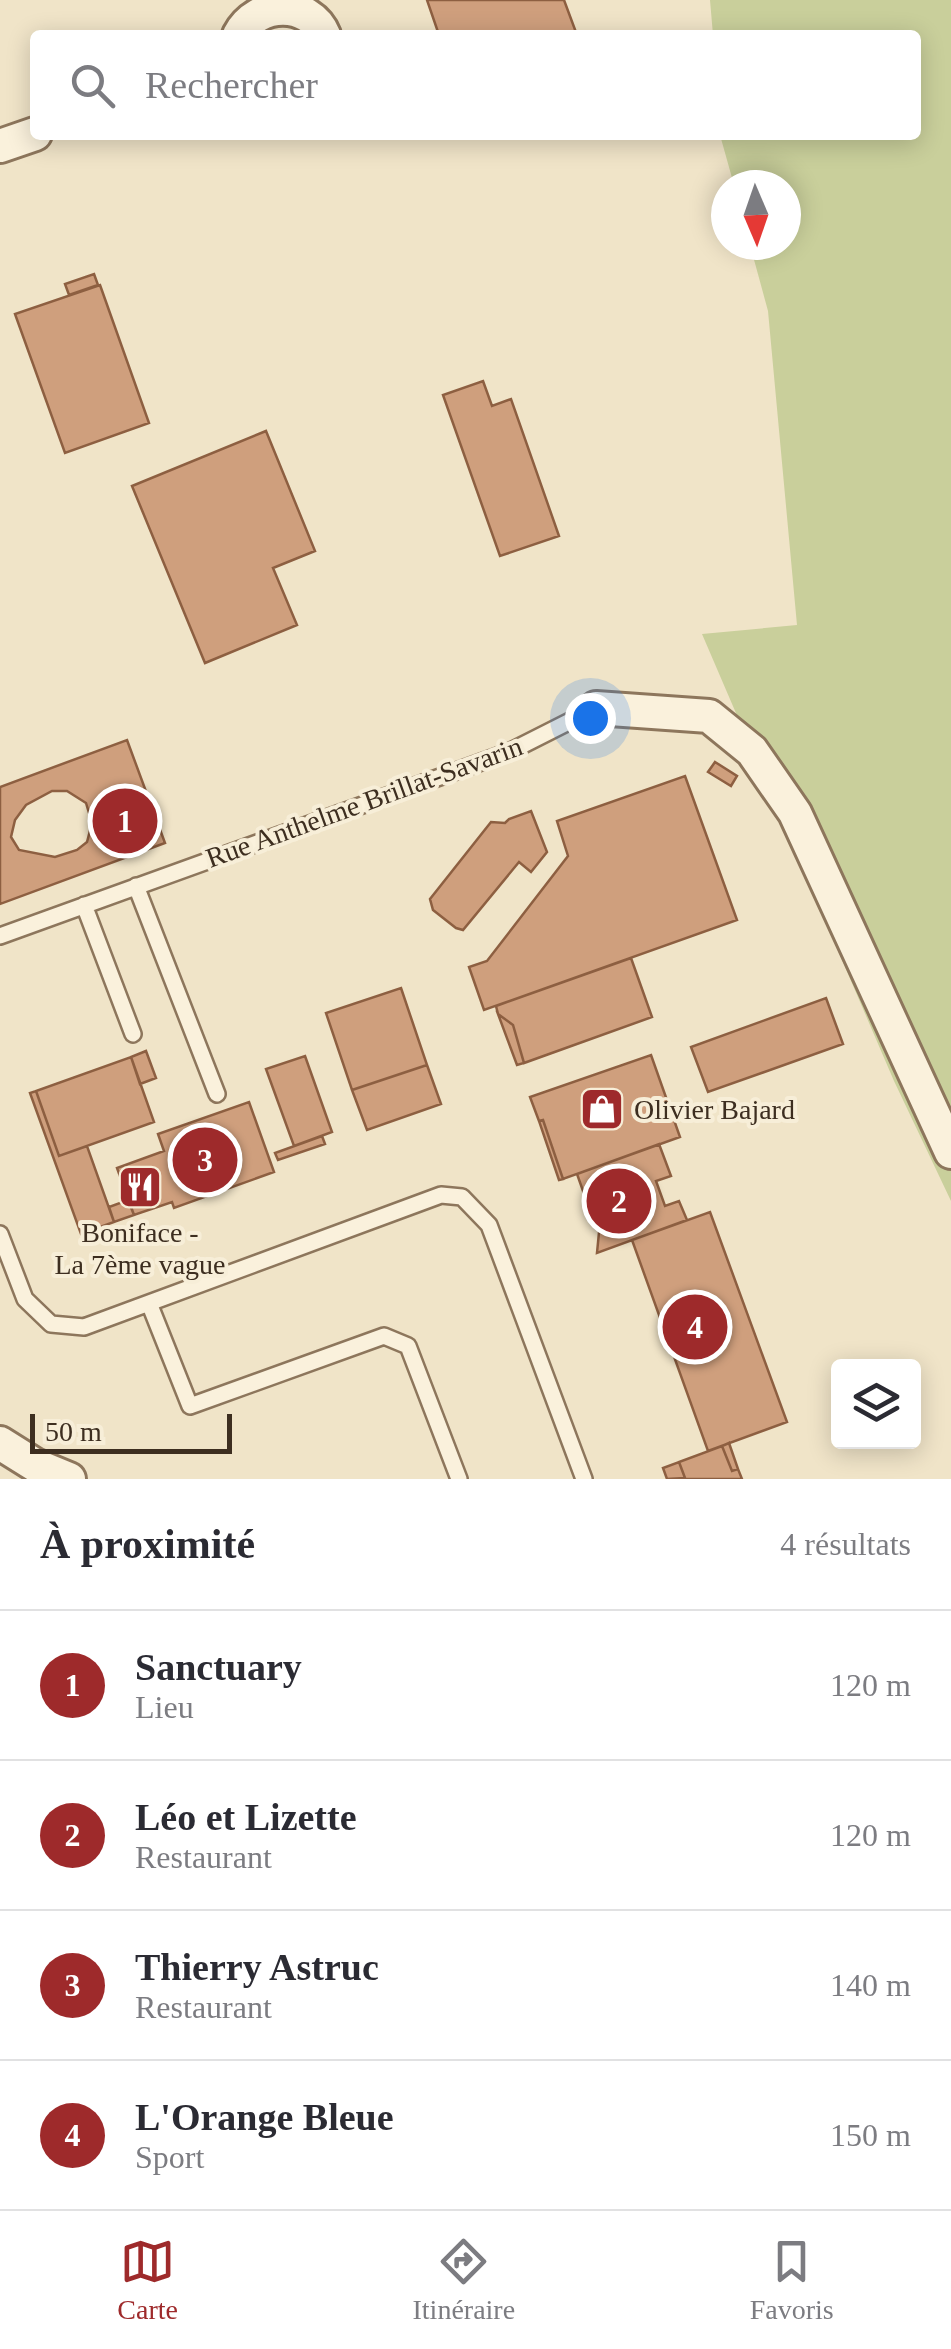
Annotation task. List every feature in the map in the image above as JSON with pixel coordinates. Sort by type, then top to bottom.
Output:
[{"type":"street","points":[[243,30],[254,12],[279,2],[305,8],[322,30]]},
{"type":"street","points":[[0,146],[30,136]]},
{"type":"street","name":"Rue Anthelme Brillat-Savarin","points":[[596,708],[709,716],[752,751],[795,813],[951,1152]]},
{"type":"street","points":[[0,1443],[69,1479]]},
{"type":"lane","name":"Rue Anthelme Brillat-Savarin","points":[[0,936],[509,752],[596,708]]},
{"type":"lane","points":[[136,886],[217,1094]]},
{"type":"lane","points":[[84,905],[132,1034]]},
{"type":"lane","points":[[0,1234],[24,1299],[51,1324],[84,1326],[441,1196],[462,1196],[490,1225],[584,1479]]},
{"type":"lane","points":[[149,1302],[190,1406],[384,1336],[408,1346],[459,1479]]},
{"type":"green space","points":[[710,0],[951,0],[951,1201],[894,1081],[702,634],[797,625],[768,311],[754,260],[801,260],[801,170],[730,170],[721,140],[921,140],[921,30],[713,30]]},
{"type":"building","points":[[427,0],[564,0],[575,30],[437,30]]},
{"type":"building","points":[[94,274],[98,285],[69,295],[65,284]]},
{"type":"building","points":[[100,285],[149,423],[65,453],[15,314]]},
{"type":"building","points":[[483,381],[492,406],[511,399],[559,536],[500,556],[443,395]]},
{"type":"building","points":[[266,431],[315,551],[273,568],[297,625],[205,663],[132,486]]},
{"type":"building","points":[[127,740],[165,843],[0,904],[0,787]],"holes":[[[52,791],[67,791],[86,803],[92,823],[87,842],[55,857],[19,850],[11,837],[15,820],[26,805]]]},
{"type":"building","points":[[715,762],[737,776],[731,786],[708,772]]},
{"type":"building","points":[[685,776],[737,920],[484,1010],[469,967],[487,961],[568,856],[557,821]]},
{"type":"building","points":[[531,811],[547,852],[531,872],[519,862],[463,930],[433,910],[430,899],[491,822],[505,823]]},
{"type":"building","points":[[631,958],[652,1017],[524,1063],[513,1025],[498,1014],[496,1006]]},
{"type":"building","points":[[401,988],[427,1065],[352,1090],[326,1013]]},
{"type":"building","points":[[826,998],[843,1044],[708,1092],[691,1047]]},
{"type":"building","points":[[498,1014],[513,1025],[524,1063],[517,1065]]},
{"type":"building","points":[[146,1051],[156,1078],[140,1084],[131,1057]]},
{"type":"building","name":"Olivier Bajard","points":[[651,1055],[680,1137],[563,1179],[543,1120],[539,1121],[530,1097]]},
{"type":"building","points":[[305,1056],[332,1132],[294,1146],[266,1069]]},
{"type":"building","points":[[131,1057],[154,1122],[59,1156],[36,1091]]},
{"type":"building","points":[[427,1065],[441,1104],[367,1130],[352,1090]]},
{"type":"building","points":[[36,1091],[59,1156],[87,1146],[114,1222],[81,1234],[30,1093]]},
{"type":"building","points":[[249,1102],[274,1172],[174,1208],[172,1202],[134,1215],[117,1168],[164,1151],[158,1134]]},
{"type":"building","points":[[543,1120],[563,1179],[559,1180],[539,1121]]},
{"type":"building","points":[[322,1136],[325,1144],[278,1160],[275,1153]]},
{"type":"building","points":[[659,1144],[671,1176],[656,1181],[665,1206],[679,1201],[687,1220],[597,1253],[600,1222],[593,1203],[588,1205],[577,1174]]},
{"type":"building","points":[[128,1200],[134,1215],[114,1222],[109,1207]]},
{"type":"building","points":[[593,1203],[600,1222],[595,1224],[588,1205]]},
{"type":"building","points":[[710,1212],[787,1422],[708,1451],[632,1240]]},
{"type":"building","points":[[729,1443],[738,1469],[732,1471],[722,1446]]},
{"type":"building","points":[[722,1446],[732,1471],[738,1469],[742,1479],[681,1479],[685,1478],[679,1462]]},
{"type":"building","points":[[679,1462],[685,1478],[667,1479],[663,1468]]},
{"type":"place","name":"Sanctuary","points":[[125,821]]},
{"type":"place","name":"Olivier Bajard","points":[[602,1109]]},
{"type":"place","name":"Thierry Astruc","points":[[205,1160]]},
{"type":"place","name":"Boniface - La 7ème vague","points":[[140,1187]]},
{"type":"place","name":"Léo et Lizette","points":[[619,1201]]},
{"type":"place","name":"L'Orange Bleue","points":[[695,1327]]}]
